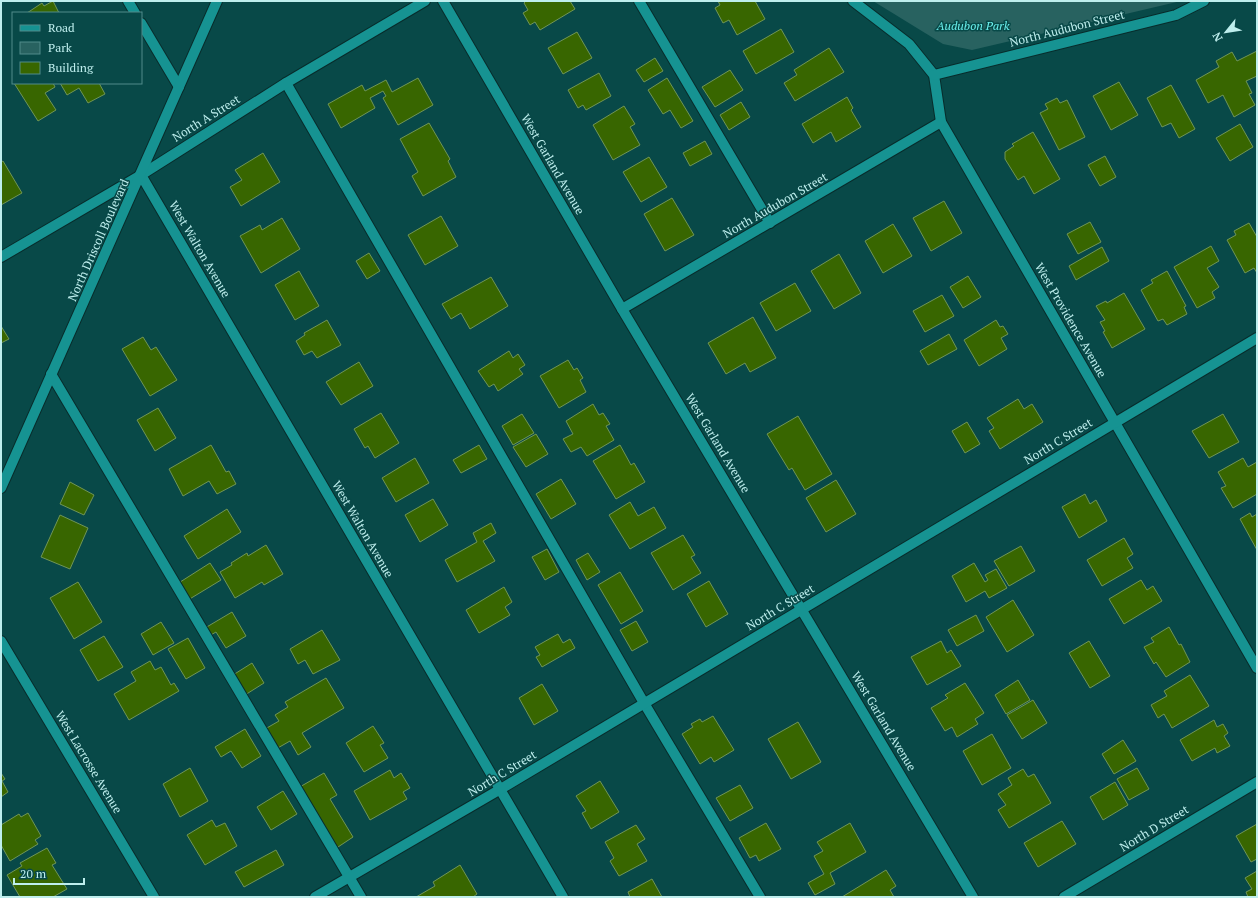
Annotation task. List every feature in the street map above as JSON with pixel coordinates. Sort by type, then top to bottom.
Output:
[{"type":"street","points":[[128,1],[134,12]]},
{"type":"street","name":"North Driscoll Boulevard","points":[[1,488],[217,1]]},
{"type":"street","name":"North A Street","points":[[1,256],[141,174],[286,83],[425,1]]},
{"type":"street","name":"West Garland Avenue","points":[[443,1],[622,309],[802,608],[973,897]]},
{"type":"street","points":[[639,1],[770,223]]},
{"type":"street","points":[[853,1],[909,44],[934,74]]},
{"type":"street","name":"North Audubon Street","points":[[934,74],[1176,15],[1204,1]]},
{"type":"street","points":[[142,25],[179,87]]},
{"type":"street","name":"West Providence Avenue","points":[[934,74],[941,122],[1257,668]]},
{"type":"street","points":[[286,83],[644,704],[760,897]]},
{"type":"street","name":"North Audubon Street","points":[[622,309],[941,122]]},
{"type":"street","name":"West Walton Avenue","points":[[141,174],[562,897]]},
{"type":"street","name":"North C Street","points":[[315,897],[500,790],[802,608],[1257,338]]},
{"type":"street","points":[[52,374],[361,897]]},
{"type":"street","name":"West Lacrosse Avenue","points":[[1,641],[154,897]]},
{"type":"street","name":"North D Street","points":[[1064,897],[1257,782]]},
{"type":"green space","name":"Audubon Park","points":[[873,1],[1181,1],[972,50],[943,44]]},
{"type":"building","points":[[53,1],[58,12],[28,12],[42,3],[44,6]]},
{"type":"building","points":[[526,1],[570,1],[575,9],[540,30],[535,22],[530,25],[523,13],[528,10],[524,3]]},
{"type":"building","points":[[718,1],[755,1],[765,19],[737,35],[729,20],[723,23],[715,8],[720,5]]},
{"type":"building","points":[[781,29],[794,52],[756,74],[743,51]]},
{"type":"building","points":[[577,32],[592,58],[563,74],[548,48]]},
{"type":"building","points":[[829,48],[844,72],[795,101],[784,83],[797,75],[794,70]]},
{"type":"building","points":[[1257,51],[1257,76],[1246,81],[1252,93],[1249,94],[1255,105],[1234,117],[1223,95],[1208,103],[1196,80],[1219,67],[1216,61],[1232,52],[1237,61]]},
{"type":"building","points":[[655,58],[663,71],[644,82],[636,70]]},
{"type":"building","points":[[730,70],[743,90],[715,107],[702,87]]},
{"type":"building","points":[[599,73],[611,96],[586,110],[583,105],[578,108],[568,90]]},
{"type":"building","points":[[418,78],[433,105],[398,125],[383,98],[386,96],[383,91],[370,98],[375,108],[341,128],[328,104],[362,85],[365,91],[386,80],[392,92]]},
{"type":"building","points":[[667,78],[693,121],[681,128],[670,110],[663,114],[648,90]]},
{"type":"building","points":[[1119,82],[1138,115],[1111,130],[1093,96]]},
{"type":"building","points":[[15,84],[54,84],[55,87],[45,93],[56,110],[38,121]]},
{"type":"building","points":[[61,84],[100,84],[105,94],[88,103],[79,88],[67,95]]},
{"type":"building","points":[[1171,85],[1195,129],[1179,138],[1171,123],[1162,127],[1147,98]]},
{"type":"building","points":[[847,97],[853,108],[851,110],[861,127],[836,142],[831,132],[813,143],[802,124]]},
{"type":"building","points":[[1057,98],[1060,103],[1067,100],[1085,137],[1059,150],[1040,113],[1048,109],[1045,104]]},
{"type":"building","points":[[741,102],[750,117],[729,130],[720,115]]},
{"type":"building","points":[[624,106],[635,124],[630,127],[640,145],[613,160],[593,125]]},
{"type":"building","points":[[429,123],[450,159],[448,161],[456,177],[423,196],[412,176],[418,172],[400,139]]},
{"type":"building","points":[[1240,124],[1253,147],[1230,161],[1216,138]]},
{"type":"building","points":[[1033,132],[1060,179],[1034,194],[1024,176],[1018,180],[1005,159],[1005,152],[1014,146],[1012,144]]},
{"type":"building","points":[[705,141],[712,154],[690,166],[683,153]]},
{"type":"building","points":[[263,153],[280,182],[241,206],[230,187],[242,180],[235,170]]},
{"type":"building","points":[[1105,156],[1116,177],[1100,186],[1088,165]]},
{"type":"building","points":[[649,157],[667,187],[641,202],[623,172]]},
{"type":"building","points":[[3,161],[22,193],[1,205],[1,162]]},
{"type":"building","points":[[672,198],[694,235],[665,251],[644,214]]},
{"type":"building","points":[[944,201],[962,233],[931,251],[913,218]]},
{"type":"building","points":[[441,216],[458,246],[425,265],[408,235]]},
{"type":"building","points":[[282,218],[300,249],[261,273],[240,236],[260,225],[262,230]]},
{"type":"building","points":[[1090,222],[1101,242],[1078,254],[1067,234]]},
{"type":"building","points":[[1249,223],[1257,237],[1257,273],[1254,268],[1245,273],[1227,240],[1236,235],[1234,231]]},
{"type":"building","points":[[893,224],[912,256],[883,273],[865,241]]},
{"type":"building","points":[[1211,246],[1219,261],[1207,268],[1219,287],[1212,292],[1215,298],[1197,308],[1174,267]]},
{"type":"building","points":[[1102,247],[1109,261],[1076,280],[1069,266]]},
{"type":"building","points":[[369,253],[380,271],[367,279],[356,261]]},
{"type":"building","points":[[839,254],[861,293],[834,309],[811,271]]},
{"type":"building","points":[[299,271],[319,306],[295,320],[275,285]]},
{"type":"building","points":[[1167,271],[1186,306],[1184,307],[1187,314],[1167,325],[1163,319],[1158,321],[1141,290],[1153,283],[1151,280]]},
{"type":"building","points":[[968,276],[981,297],[963,308],[950,287]]},
{"type":"building","points":[[491,277],[508,306],[470,329],[461,313],[451,319],[442,304]]},
{"type":"building","points":[[795,283],[811,311],[776,331],[760,303]]},
{"type":"building","points":[[1124,293],[1145,329],[1112,348],[1103,332],[1105,331],[1100,322],[1105,320],[1096,306],[1106,301],[1107,303]]},
{"type":"building","points":[[942,295],[954,316],[925,332],[913,311]]},
{"type":"building","points":[[753,317],[776,358],[750,372],[745,363],[726,374],[708,343]]},
{"type":"building","points":[[327,320],[341,345],[317,358],[312,351],[304,355],[296,341],[305,335],[304,333]]},
{"type":"building","points":[[996,320],[1000,327],[1003,326],[1008,334],[1001,338],[1007,349],[979,366],[964,340]]},
{"type":"building","points":[[1,326],[9,339],[1,343]]},
{"type":"building","points":[[949,334],[957,349],[928,365],[920,351]]},
{"type":"building","points":[[143,337],[151,350],[156,347],[177,380],[150,396],[122,349]]},
{"type":"building","points":[[509,351],[513,358],[518,354],[525,365],[519,369],[523,374],[498,391],[494,384],[489,387],[478,371]]},
{"type":"building","points":[[568,360],[574,370],[577,368],[583,378],[580,380],[586,392],[559,408],[540,376]]},
{"type":"building","points":[[359,362],[373,386],[341,405],[326,382]]},
{"type":"building","points":[[1018,399],[1024,409],[1032,404],[1043,422],[1000,449],[989,431],[994,428],[987,418]]},
{"type":"building","points":[[593,404],[599,415],[603,413],[610,424],[606,426],[614,440],[587,456],[581,447],[571,452],[563,439],[573,434],[566,421]]},
{"type":"building","points":[[158,408],[176,438],[155,451],[137,420]]},
{"type":"building","points":[[381,413],[399,443],[375,458],[368,446],[365,448],[354,429]]},
{"type":"building","points":[[522,414],[534,433],[513,445],[502,426]]},
{"type":"building","points":[[1223,414],[1239,442],[1209,458],[1192,431]]},
{"type":"building","points":[[798,416],[832,474],[805,490],[792,468],[789,470],[767,434]]},
{"type":"building","points":[[967,422],[980,444],[965,453],[952,431]]},
{"type":"building","points":[[536,434],[548,454],[526,467],[513,447]]},
{"type":"building","points":[[211,445],[226,472],[229,471],[236,484],[217,494],[209,481],[183,496],[169,469]]},
{"type":"building","points":[[479,445],[487,459],[461,473],[453,460]]},
{"type":"building","points":[[620,445],[631,465],[634,463],[645,482],[616,499],[593,461]]},
{"type":"building","points":[[415,458],[429,483],[396,502],[382,478]]},
{"type":"building","points":[[1243,458],[1248,467],[1257,462],[1257,494],[1233,508],[1221,488],[1226,486],[1218,472]]},
{"type":"building","points":[[561,479],[576,504],[551,519],[536,494]]},
{"type":"building","points":[[836,480],[856,514],[826,532],[806,498]]},
{"type":"building","points":[[70,482],[94,495],[84,515],[60,504]]},
{"type":"building","points":[[1085,494],[1090,504],[1096,500],[1107,521],[1079,538],[1062,507]]},
{"type":"building","points":[[433,499],[448,525],[420,542],[405,515]]},
{"type":"building","points":[[630,502],[638,516],[654,507],[666,528],[630,549],[609,515]]},
{"type":"building","points":[[227,509],[241,532],[198,559],[184,536]]},
{"type":"building","points":[[1250,513],[1252,517],[1257,514],[1257,550],[1240,519]]},
{"type":"building","points":[[60,515],[88,528],[70,569],[41,557]]},
{"type":"building","points":[[491,523],[496,533],[483,541],[495,561],[457,582],[445,560],[477,542],[473,533]]},
{"type":"building","points":[[683,535],[695,555],[691,557],[701,573],[673,590],[651,553]]},
{"type":"building","points":[[1124,538],[1133,554],[1127,558],[1133,568],[1102,586],[1087,560]]},
{"type":"building","points":[[266,545],[283,574],[264,585],[262,582],[235,598],[220,572],[247,553],[248,556]]},
{"type":"building","points":[[1021,546],[1035,571],[1009,586],[994,561]]},
{"type":"building","points":[[547,549],[559,572],[545,580],[532,557]]},
{"type":"building","points":[[588,553],[600,572],[587,580],[576,560]]},
{"type":"building","points":[[210,563],[221,580],[188,600],[177,584]]},
{"type":"building","points":[[974,563],[985,582],[988,580],[985,575],[996,569],[1007,588],[989,598],[985,591],[966,602],[952,576]]},
{"type":"building","points":[[620,572],[643,611],[621,624],[598,585]]},
{"type":"building","points":[[1141,580],[1147,590],[1153,586],[1162,601],[1124,624],[1109,599]]},
{"type":"building","points":[[709,581],[728,614],[706,627],[687,594]]},
{"type":"building","points":[[78,582],[102,622],[74,639],[50,598]]},
{"type":"building","points":[[504,587],[512,602],[505,607],[510,615],[479,633],[466,610]]},
{"type":"building","points":[[1013,600],[1034,635],[1007,652],[986,617]]},
{"type":"building","points":[[232,612],[246,636],[226,648],[216,632],[209,636],[205,628]]},
{"type":"building","points":[[976,615],[984,631],[957,646],[948,630]]},
{"type":"building","points":[[636,621],[648,642],[632,651],[620,630]]},
{"type":"building","points":[[161,622],[174,643],[153,655],[141,634]]},
{"type":"building","points":[[1169,627],[1179,645],[1181,644],[1190,662],[1166,677],[1156,662],[1154,664],[1144,647],[1154,642],[1151,638]]},
{"type":"building","points":[[322,630],[340,660],[313,674],[305,660],[298,664],[290,649]]},
{"type":"building","points":[[558,634],[563,643],[570,639],[575,648],[542,667],[536,657],[540,655],[535,647]]},
{"type":"building","points":[[104,636],[123,667],[98,681],[80,650]]},
{"type":"building","points":[[188,638],[205,668],[186,679],[168,649]]},
{"type":"building","points":[[941,641],[947,653],[951,650],[961,666],[927,685],[911,657]]},
{"type":"building","points":[[1089,641],[1110,676],[1090,688],[1069,653]]},
{"type":"building","points":[[150,661],[155,670],[161,667],[171,685],[174,683],[179,691],[129,720],[114,694],[136,681],[131,672]]},
{"type":"building","points":[[252,663],[264,683],[245,695],[233,675]]},
{"type":"building","points":[[1190,675],[1209,706],[1172,728],[1164,714],[1158,718],[1151,705],[1167,696],[1164,691]]},
{"type":"building","points":[[326,678],[344,708],[302,733],[311,747],[298,755],[290,741],[276,749],[265,729],[279,721],[275,715],[288,707],[285,702]]},
{"type":"building","points":[[1018,680],[1030,700],[1006,714],[995,695]]},
{"type":"building","points":[[965,683],[984,713],[975,719],[978,724],[957,737],[952,727],[945,731],[931,708],[948,698],[945,695]]},
{"type":"building","points":[[542,684],[558,711],[534,725],[519,698]]},
{"type":"building","points":[[1033,700],[1047,723],[1022,739],[1007,715]]},
{"type":"building","points":[[713,716],[734,750],[714,762],[711,757],[700,764],[682,734],[693,727],[691,724],[700,719],[702,722]]},
{"type":"building","points":[[1214,720],[1217,727],[1223,724],[1228,733],[1224,736],[1230,746],[1217,753],[1215,748],[1192,761],[1180,740]]},
{"type":"building","points":[[798,722],[821,762],[791,779],[768,739]]},
{"type":"building","points":[[373,726],[384,743],[380,745],[388,758],[364,772],[346,743]]},
{"type":"building","points":[[245,729],[261,756],[242,768],[231,751],[221,757],[215,747]]},
{"type":"building","points":[[992,734],[1011,768],[982,785],[963,751]]},
{"type":"building","points":[[1123,740],[1136,761],[1114,774],[1102,754]]},
{"type":"building","points":[[190,768],[208,801],[180,817],[163,784]]},
{"type":"building","points":[[1137,768],[1149,789],[1129,800],[1117,779]]},
{"type":"building","points":[[1023,769],[1028,777],[1034,774],[1051,803],[1009,828],[998,810],[1006,805],[998,794],[1012,785],[1008,778]]},
{"type":"building","points":[[390,770],[394,778],[401,773],[410,788],[403,792],[407,799],[370,820],[354,791]]},
{"type":"building","points":[[1,773],[5,779],[2,781],[8,792],[1,797]]},
{"type":"building","points":[[324,773],[337,795],[330,799],[353,837],[335,849],[298,788]]},
{"type":"building","points":[[600,781],[619,812],[591,829],[582,813],[586,811],[576,796]]},
{"type":"building","points":[[1115,782],[1128,805],[1103,820],[1090,797]]},
{"type":"building","points":[[740,785],[753,808],[730,821],[716,798]]},
{"type":"building","points":[[283,791],[297,814],[271,830],[257,807]]},
{"type":"building","points":[[28,813],[41,836],[35,840],[38,844],[10,861],[1,845],[1,825],[19,814],[21,817]]},
{"type":"building","points":[[212,820],[216,827],[225,823],[237,846],[205,865],[187,835]]},
{"type":"building","points":[[1062,821],[1076,844],[1038,867],[1024,843]]},
{"type":"building","points":[[766,823],[781,849],[759,861],[756,855],[750,858],[739,838]]},
{"type":"building","points":[[850,823],[866,852],[830,873],[835,884],[815,895],[808,883],[824,874],[814,856],[823,851],[817,842]]},
{"type":"building","points":[[1257,824],[1257,859],[1251,862],[1236,836]]},
{"type":"building","points":[[636,825],[645,839],[637,844],[647,861],[619,876],[610,861],[614,858],[605,842]]},
{"type":"building","points":[[47,848],[56,863],[52,865],[67,889],[53,897],[20,897],[7,875],[22,866],[20,863]]},
{"type":"building","points":[[276,850],[284,865],[244,887],[235,872]]},
{"type":"building","points":[[460,865],[477,894],[473,897],[416,897],[435,886],[433,882]]},
{"type":"building","points":[[886,870],[896,886],[890,890],[894,897],[842,897]]},
{"type":"building","points":[[1257,871],[1257,897],[1248,897],[1246,892],[1252,889],[1245,878]]},
{"type":"building","points":[[652,879],[662,897],[630,897],[628,892]]}]
